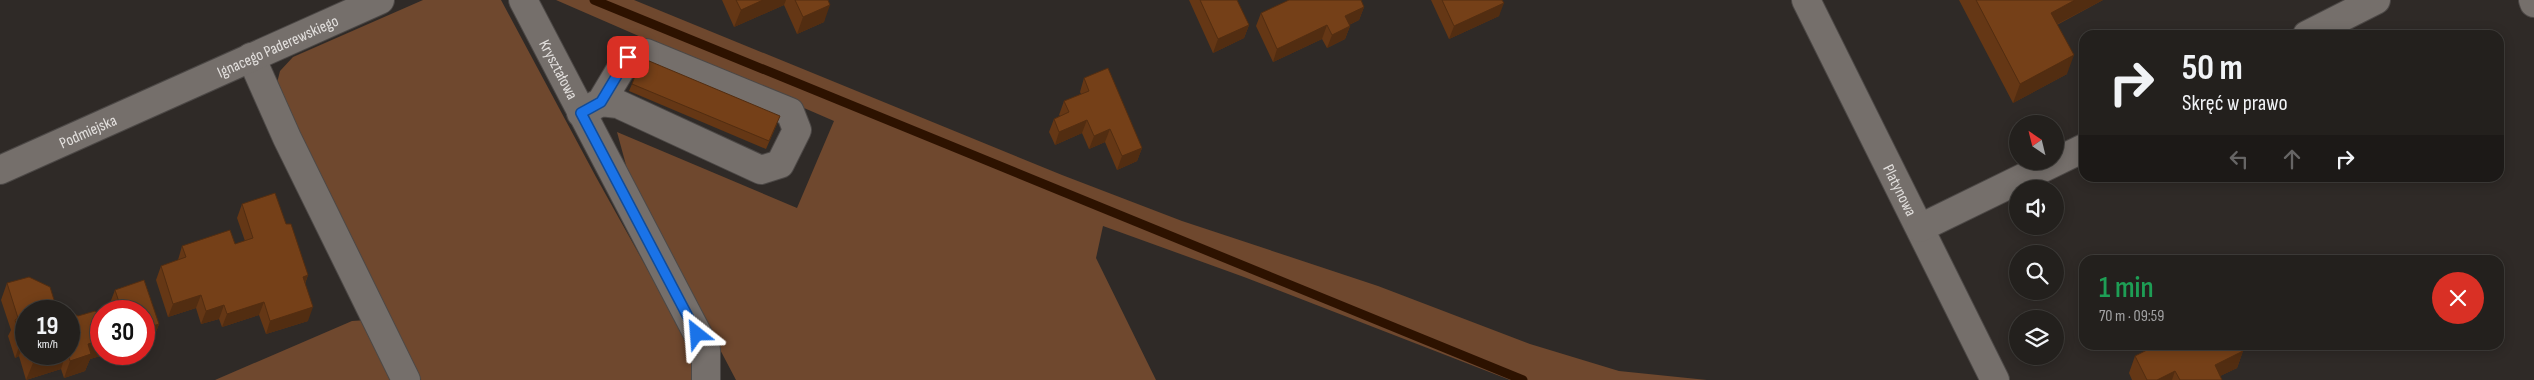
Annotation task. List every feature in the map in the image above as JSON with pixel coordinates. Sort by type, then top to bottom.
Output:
[{"type":"street","name":"Ignacego Paderewskiego","points":[[175,91],[380,0]]},
{"type":"street","name":"Kryształowa","points":[[523,0],[591,107],[706,350],[706,380]]},
{"type":"street","name":"Platynowa","points":[[1806,0],[1995,380]]},
{"type":"street","points":[[2317,30],[2376,0]]},
{"type":"street","points":[[646,53],[790,112],[797,130],[780,164],[761,170],[618,104],[591,107],[628,57],[646,53]]},
{"type":"street","points":[[251,57],[287,138],[406,380]]},
{"type":"street","name":"Podmiejska","points":[[0,170],[175,91]]},
{"type":"street","points":[[1920,228],[2079,150]]},
{"type":"shaded area","points":[[423,0],[501,0],[684,335],[695,361],[692,380],[413,380],[277,83],[280,71],[293,57]]},
{"type":"shaded area","points":[[556,0],[634,0],[1062,175],[1182,221],[1378,286],[1530,344],[1619,371],[1707,380],[1510,380],[1244,277],[1103,226],[1096,258],[1156,380],[736,380],[629,176],[617,132],[797,208],[834,121]]},
{"type":"shaded area","points":[[367,320],[396,380],[215,380],[352,321]]},
{"type":"building","points":[[736,0],[763,0],[741,10]]},
{"type":"building","points":[[795,0],[828,0],[830,5],[803,17]]},
{"type":"building","points":[[1200,0],[1237,0],[1249,25],[1218,39]]},
{"type":"building","points":[[1289,0],[1361,0],[1364,7],[1345,16],[1350,26],[1332,35],[1327,25],[1277,49],[1261,13]]},
{"type":"building","points":[[1442,0],[1502,0],[1504,3],[1454,26]]},
{"type":"building","points":[[1976,0],[2075,0],[2051,13],[2074,55],[2020,84]]},
{"type":"building","points":[[642,58],[780,116],[769,141],[632,84]]},
{"type":"building","points":[[1108,68],[1142,148],[1122,156],[1110,129],[1094,136],[1087,120],[1059,132],[1054,119],[1069,112],[1064,101],[1089,91],[1084,78]]},
{"type":"building","points":[[275,193],[286,224],[291,224],[308,275],[303,277],[313,307],[270,321],[264,302],[227,314],[224,305],[206,311],[201,295],[173,304],[161,266],[186,257],[182,246],[230,230],[235,244],[253,238],[242,204]]},
{"type":"building","points":[[29,277],[50,287],[54,300],[15,300],[15,308],[7,283]]},
{"type":"building","points":[[144,280],[151,300],[118,300],[115,290]]},
{"type":"building","points":[[90,312],[90,343],[88,344],[90,354],[80,358],[80,315]]},
{"type":"building","points":[[155,312],[159,324],[155,325]]},
{"type":"building","points":[[2147,350],[2243,351],[2215,365],[2222,380],[2180,380],[2175,371],[2157,380],[2147,380],[2135,356]]},
{"type":"waterway","points":[[594,0],[1523,380]]},
{"type":"route","points":[[628,57],[601,102],[581,113],[697,334]]}]
